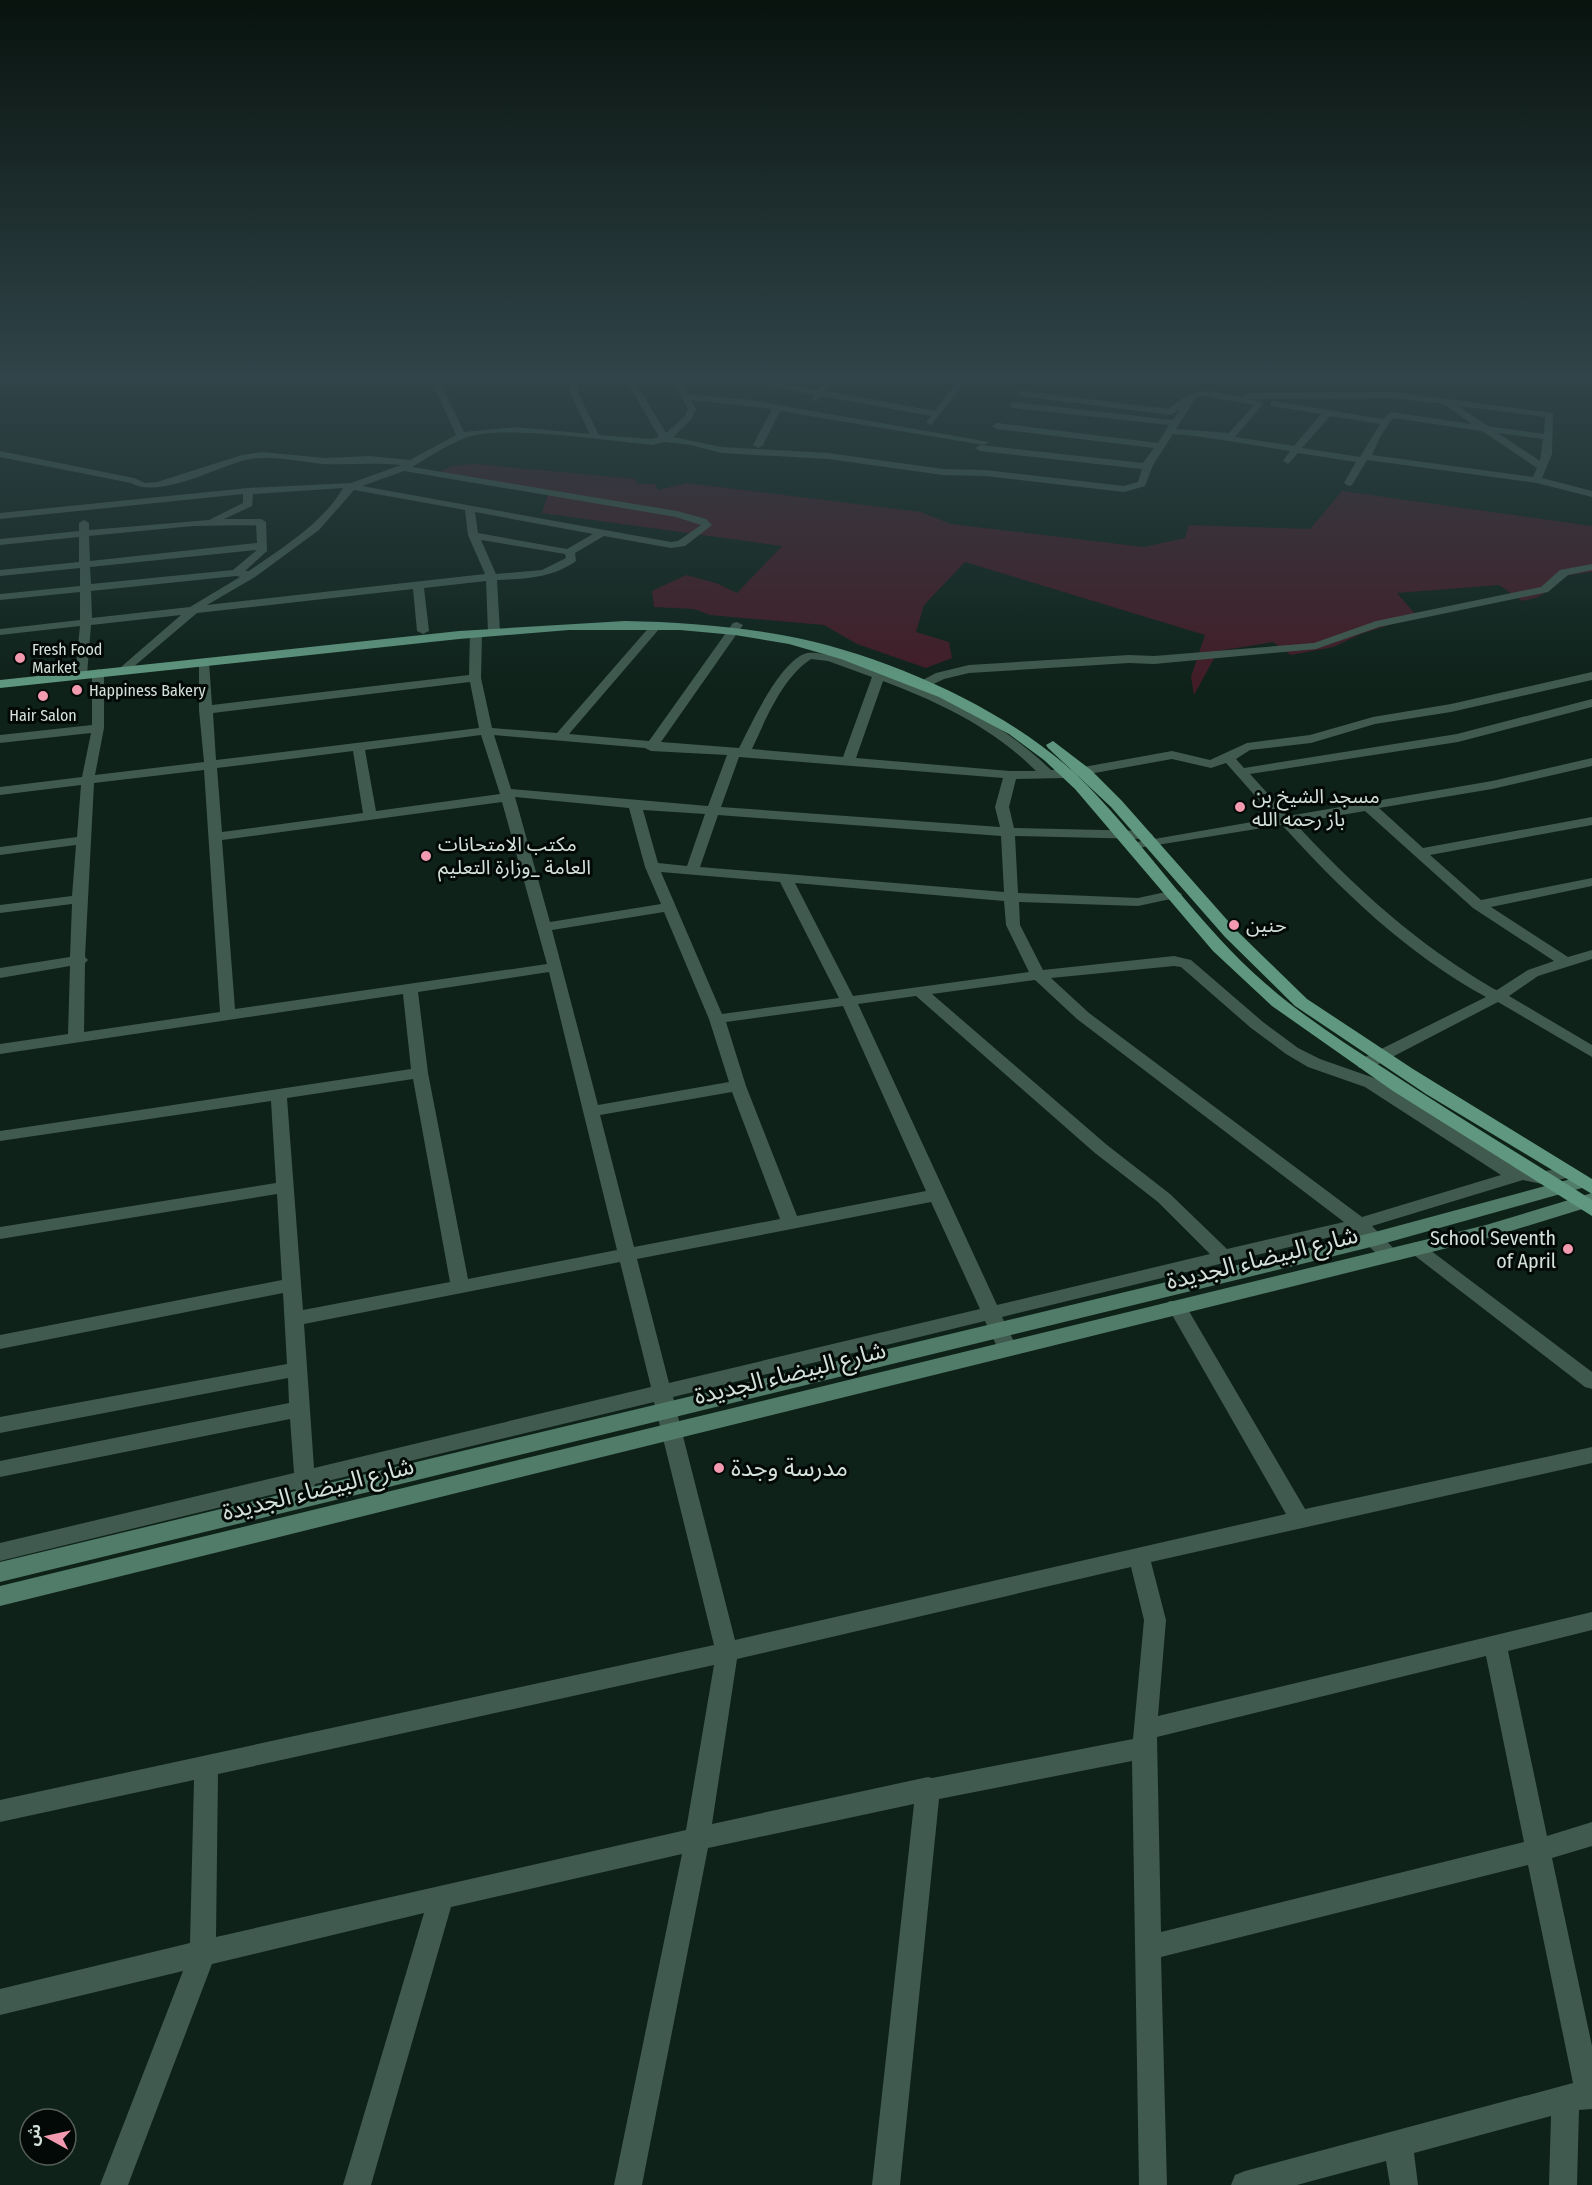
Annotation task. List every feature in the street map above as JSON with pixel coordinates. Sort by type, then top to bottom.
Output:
[{"type":"main road","points":[[0,677],[98,673],[128,666],[203,662],[476,633],[494,628],[619,618],[735,628],[819,644],[885,670],[982,701],[1026,726],[1083,771],[1140,840],[1260,966],[1294,997],[1576,1190]]},
{"type":"main road","points":[[0,684],[128,666],[423,631],[656,626],[735,628]]},
{"type":"main road","points":[[928,682],[1013,731],[1067,774],[1140,840],[1175,894],[1245,974],[1319,1035],[1576,1190]]},
{"type":"street","points":[[136,482],[143,486],[167,482]]},
{"type":"street","points":[[128,666],[190,613],[213,596],[251,575],[322,522],[351,487],[364,482]]},
{"type":"street","points":[[0,516],[83,503],[333,485],[677,544],[707,525],[702,521],[666,512],[500,482]]},
{"type":"street","points":[[1098,482],[1131,489],[1143,482]]},
{"type":"street","points":[[1545,482],[1592,494]]},
{"type":"street","points":[[201,525],[228,516],[248,504],[248,491]]},
{"type":"street","points":[[81,672],[86,622],[83,503]]},
{"type":"street","points":[[470,509],[473,535],[488,562],[492,578],[494,628]]},
{"type":"street","points":[[0,542],[193,523],[201,525],[261,522],[262,551],[236,573]]},
{"type":"street","points":[[473,535],[569,552],[602,532]]},
{"type":"street","points":[[0,573],[262,546]]},
{"type":"street","points":[[0,632],[190,613],[492,578],[542,575],[559,570],[572,559],[569,552]]},
{"type":"street","points":[[928,682],[969,669],[1129,659],[1154,660],[1316,646],[1376,624],[1544,590],[1549,588],[1564,572],[1592,567]]},
{"type":"street","points":[[0,597],[236,573],[251,575]]},
{"type":"street","points":[[418,587],[423,631]]},
{"type":"street","points":[[560,737],[656,626]]},
{"type":"street","points":[[651,747],[735,628]]},
{"type":"street","points":[[476,633],[475,678],[486,732],[507,794],[555,967],[727,1652],[697,1840],[627,2185]]},
{"type":"street","points":[[692,870],[713,810],[739,753],[765,709],[797,664],[806,657],[828,658],[885,670],[973,717],[1009,740],[1049,776]]},
{"type":"street","points":[[203,662],[228,1015]]},
{"type":"street","points":[[848,762],[885,670]]},
{"type":"street","points":[[76,1037],[80,960],[79,899],[88,779],[98,728],[98,673]]},
{"type":"street","points":[[0,791],[486,732],[651,747],[1010,775],[1049,776],[1173,755],[1211,764],[1228,758],[1247,747],[1311,739],[1373,721],[1451,708],[1592,676]]},
{"type":"street","points":[[205,710],[475,678]]},
{"type":"street","points":[[1240,772],[1458,738],[1592,703]]},
{"type":"street","points":[[0,739],[98,728]]},
{"type":"street","points":[[358,746],[370,816]]},
{"type":"street","points":[[1228,758],[1327,867],[1397,930],[1441,963],[1497,997],[1509,1000],[1592,1052]]},
{"type":"street","points":[[214,837],[370,816],[507,794],[634,806],[1140,840],[1286,820],[1492,785],[1592,762]]},
{"type":"street","points":[[1010,775],[1002,807],[1008,832],[1013,926],[1038,975],[1083,1016],[1367,1232],[1390,1254]]},
{"type":"street","points":[[634,806],[652,867],[717,1019],[738,1086],[791,1223]]},
{"type":"street","points":[[1368,806],[1478,905],[1564,961]]},
{"type":"street","points":[[1418,853],[1592,821]]},
{"type":"street","points":[[0,851],[83,840]]},
{"type":"street","points":[[652,867],[786,880],[1012,897],[1138,902],[1175,894]]},
{"type":"street","points":[[786,880],[848,1000],[935,1195],[999,1330]]},
{"type":"street","points":[[1478,905],[1592,882]]},
{"type":"street","points":[[0,909],[79,899]]},
{"type":"street","points":[[543,927],[670,907]]},
{"type":"street","points":[[1365,1064],[1497,997],[1533,973],[1564,961],[1592,954]]},
{"type":"street","points":[[0,972],[80,960]]},
{"type":"street","points":[[717,1019],[1038,975],[1174,961],[1186,963],[1257,1025],[1299,1055],[1371,1083],[1498,1165],[1519,1175],[1576,1190]]},
{"type":"street","points":[[0,1049],[555,967]]},
{"type":"street","points":[[410,989],[420,1073],[460,1287]]},
{"type":"street","points":[[918,990],[1101,1149],[1164,1198],[1224,1257]]},
{"type":"street","points":[[0,1136],[279,1096],[420,1073]]},
{"type":"street","points":[[592,1112],[738,1086]]},
{"type":"street","points":[[0,1552],[305,1489],[279,1096]]},
{"type":"street","points":[[667,1411],[999,1330],[1224,1257],[1367,1232],[1519,1175]]},
{"type":"street","points":[[0,1233],[285,1188]]},
{"type":"street","name":"شارع البيضاء الجديدة","points":[[0,1572],[305,1489],[667,1411],[999,1330],[1367,1232],[1576,1190]]},
{"type":"street","name":"شارع البيضاء الجديدة","points":[[999,1330],[1176,1306],[1488,1231],[1576,1190]]},
{"type":"street","points":[[294,1319],[935,1195]]},
{"type":"street","points":[[1416,1248],[1592,1382]]},
{"type":"street","points":[[0,1342],[291,1285]]},
{"type":"street","points":[[1176,1306],[1300,1519]]},
{"type":"street","points":[[0,1425],[297,1369]]},
{"type":"street","points":[[0,1469],[300,1409]]},
{"type":"street","name":"شارع البيضاء الجديدة","points":[[0,1596],[667,1411]]},
{"type":"street","points":[[0,1811],[727,1652],[1300,1519],[1592,1455]]},
{"type":"street","points":[[1139,1556],[1155,1620],[1146,1738],[1147,1948],[1154,2185]]},
{"type":"street","points":[[0,2002],[441,1898],[1146,1738],[1495,1644],[1592,1621]]},
{"type":"street","points":[[1495,1644],[1540,1850],[1582,2096],[1563,2185]]},
{"type":"street","points":[[114,2185],[203,1953],[206,1766]]},
{"type":"street","points":[[886,2185],[928,1788]]},
{"type":"street","points":[[1147,1948],[1540,1850],[1592,1834]]},
{"type":"street","points":[[357,2185],[441,1898]]},
{"type":"street","points":[[1245,2185],[1582,2096]]},
{"type":"street","points":[[1398,2143],[1404,2185]]},
{"type":"shaded area","points":[[478,482],[637,482],[638,484],[655,484],[658,490],[687,483],[921,512],[951,524],[1144,547],[1185,538],[1189,525],[1310,529],[1342,491],[1592,526],[1592,572],[1554,577],[1549,588],[1542,595],[1522,601],[1499,585],[1397,593],[1417,616],[1361,634],[1333,647],[1291,655],[1273,642],[1218,651],[1194,695],[1191,677],[1205,635],[965,562],[924,605],[916,632],[949,642],[952,658],[926,668],[857,644],[824,625],[710,615],[694,609],[654,607],[652,591],[686,575],[716,583],[737,593],[782,546],[542,513],[549,491]]},
{"type":"place","name":"Fresh Food Market","points":[[20,658]]},
{"type":"place","name":"Happiness Bakery","points":[[77,690]]},
{"type":"place","name":"Hair Salon","points":[[43,696]]},
{"type":"place","name":"مسجد الشيخ بن باز رحمه الله","points":[[1240,807]]},
{"type":"place","name":"مكتب الامتحانات العامة _وزارة التعليم","points":[[426,856]]},
{"type":"place","name":"حنين","points":[[1234,925]]},
{"type":"place","name":"School Seventh of April","points":[[1568,1249]]},
{"type":"place","name":"مدرسة وجدة","points":[[719,1468]]}]
